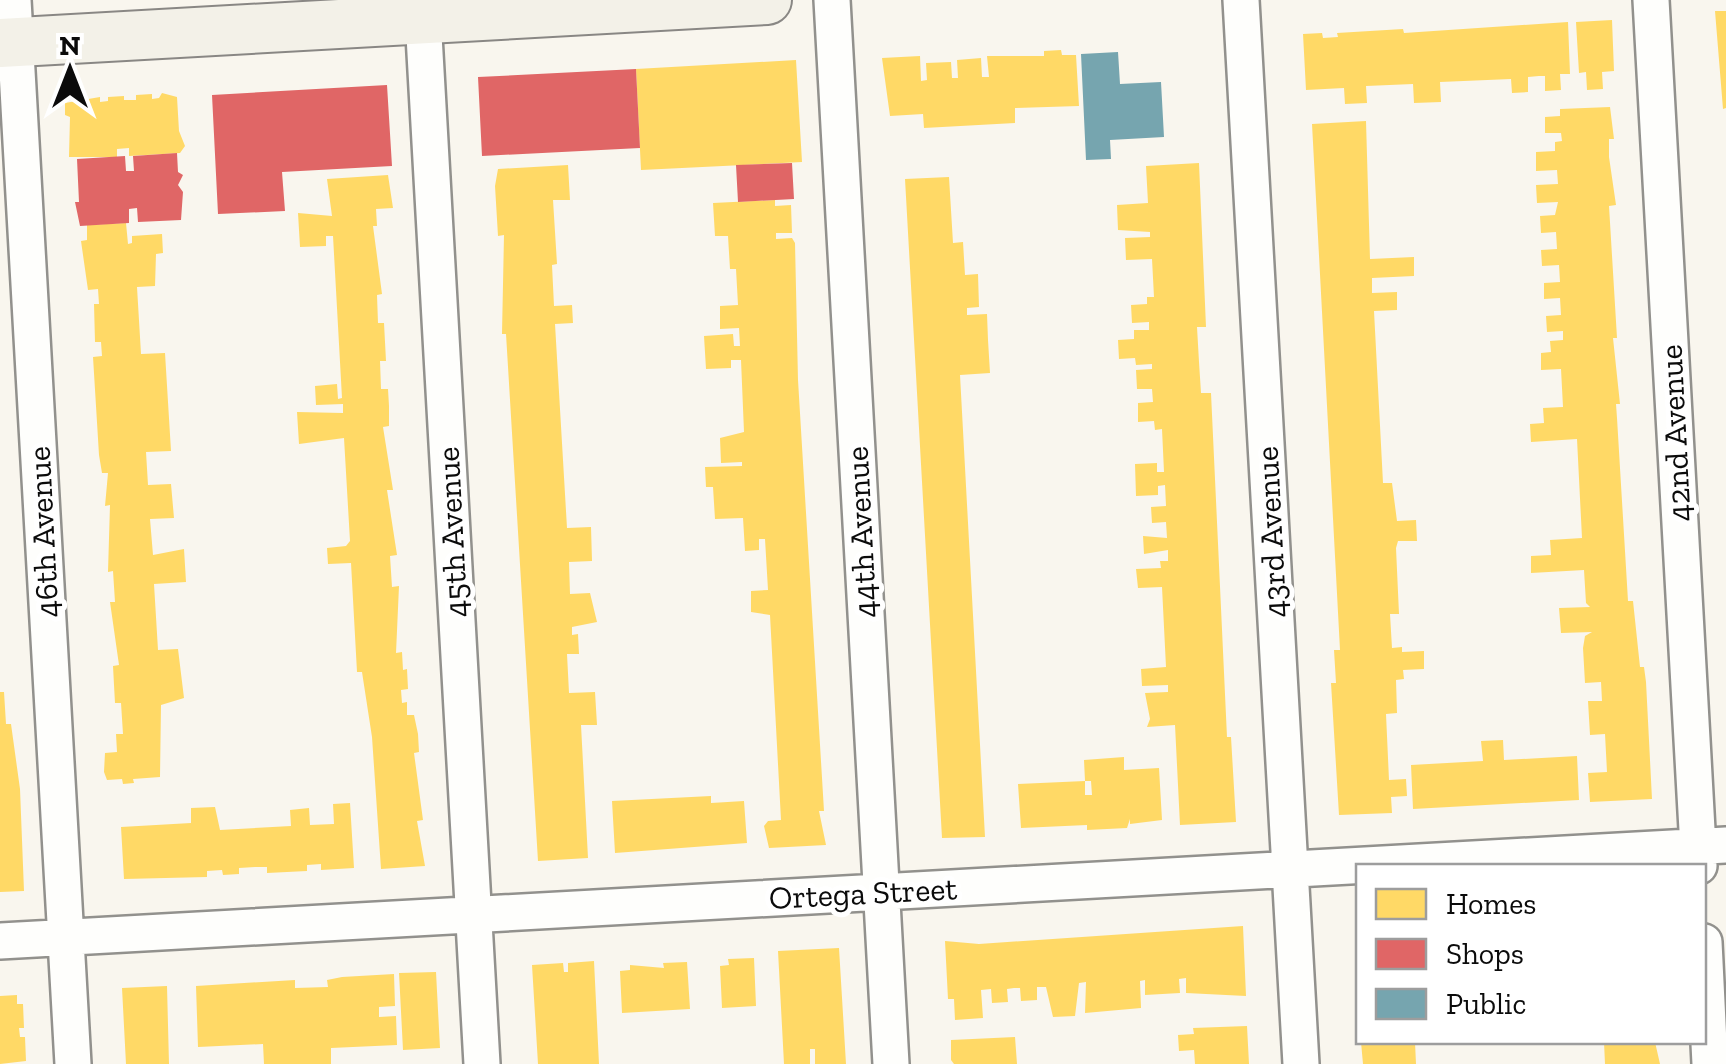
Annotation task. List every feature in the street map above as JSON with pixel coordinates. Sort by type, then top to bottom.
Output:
[{"type":"street","points":[[10,28],[767,0]]},
{"type":"street","name":"44th Avenue","points":[[832,0],[891,1064]]},
{"type":"street","name":"43rd Avenue","points":[[1242,0],[1301,1064]]},
{"type":"street","name":"42nd Avenue","points":[[1651,0],[1708,852]]},
{"type":"street","name":"45th Avenue","points":[[423,10],[482,1064]]},
{"type":"street","name":"46th Avenue","points":[[10,28],[72,1064]]},
{"type":"street","name":"Ortega Street","points":[[1413,864],[1708,852]]},
{"type":"street","name":"Ortega Street","points":[[0,941],[1356,866]]},
{"type":"street","points":[[1706,983],[1710,1064]]},
{"type":"building: Homes","points":[[1715,11],[1726,11],[1723,109]]},
{"type":"building: Homes","points":[[1612,20],[1614,71],[1602,72],[1603,89],[1587,90],[1586,72],[1579,73],[1576,22]]},
{"type":"building: Homes","points":[[1568,22],[1570,74],[1560,74],[1561,90],[1545,91],[1545,76],[1528,77],[1528,92],[1512,93],[1511,79],[1440,82],[1441,102],[1414,103],[1413,84],[1366,86],[1367,103],[1345,104],[1344,88],[1306,90],[1303,34],[1322,33],[1323,38],[1338,37],[1337,33],[1403,29],[1404,33]]},
{"type":"building: Homes","points":[[1061,50],[1062,55],[1076,55],[1079,106],[1015,108],[1015,123],[924,128],[923,114],[890,116],[882,58],[920,56],[921,81],[927,80],[926,63],[951,62],[952,78],[958,78],[957,60],[981,58],[982,77],[989,77],[987,56],[1044,56],[1044,51]]},
{"type":"building: Homes","points":[[796,60],[802,162],[641,170],[636,69]]},
{"type":"building: Homes","points":[[162,93],[177,97],[179,131],[185,146],[180,153],[129,156],[129,148],[117,149],[117,157],[69,157],[70,117],[65,115],[65,103],[100,97],[100,102],[124,96],[124,100],[136,100],[136,95],[152,94],[152,99]]},
{"type":"building: Homes","points":[[1610,107],[1614,139],[1609,139],[1609,157],[1616,205],[1609,206],[1617,338],[1613,338],[1620,404],[1616,404],[1628,601],[1633,601],[1640,667],[1644,667],[1646,682],[1652,799],[1590,802],[1588,773],[1607,772],[1605,734],[1590,735],[1588,701],[1602,701],[1601,682],[1585,683],[1583,648],[1585,636],[1592,632],[1561,633],[1559,608],[1590,607],[1586,603],[1584,570],[1531,573],[1531,556],[1551,555],[1550,540],[1582,538],[1577,439],[1531,442],[1530,424],[1544,423],[1543,408],[1563,407],[1561,369],[1541,370],[1541,353],[1551,352],[1550,341],[1563,340],[1563,331],[1547,332],[1546,316],[1561,315],[1560,298],[1544,299],[1544,283],[1560,282],[1559,265],[1542,266],[1541,250],[1557,249],[1556,232],[1541,233],[1540,216],[1555,215],[1558,202],[1537,203],[1536,185],[1558,184],[1557,170],[1536,171],[1536,152],[1555,151],[1555,142],[1562,141],[1561,133],[1545,133],[1545,117],[1560,116],[1560,109]]},
{"type":"building: Homes","points":[[1366,121],[1370,259],[1414,257],[1414,276],[1372,278],[1372,293],[1397,292],[1397,310],[1374,311],[1383,483],[1392,483],[1397,521],[1416,520],[1417,541],[1398,541],[1396,548],[1399,614],[1390,614],[1392,648],[1402,647],[1402,652],[1424,651],[1424,669],[1403,670],[1404,679],[1396,680],[1397,713],[1386,714],[1389,780],[1406,779],[1407,796],[1391,797],[1392,813],[1339,815],[1331,683],[1336,683],[1334,650],[1340,650],[1312,124]]},
{"type":"building: Homes","points":[[1199,163],[1206,327],[1197,327],[1201,393],[1211,393],[1227,737],[1231,737],[1236,822],[1180,825],[1175,725],[1147,727],[1150,719],[1145,693],[1168,692],[1168,685],[1142,686],[1141,669],[1166,667],[1162,587],[1138,588],[1136,569],[1161,568],[1160,561],[1168,561],[1168,550],[1144,554],[1143,536],[1167,538],[1166,522],[1152,523],[1151,507],[1166,506],[1165,485],[1158,486],[1158,495],[1136,496],[1135,464],[1157,463],[1157,472],[1164,472],[1162,429],[1155,430],[1154,421],[1138,422],[1138,403],[1153,402],[1152,389],[1137,389],[1136,370],[1152,369],[1152,364],[1136,365],[1135,358],[1119,359],[1118,340],[1134,339],[1134,330],[1149,330],[1149,322],[1132,323],[1131,305],[1147,304],[1147,297],[1154,297],[1152,259],[1126,260],[1125,238],[1150,237],[1150,232],[1118,230],[1117,205],[1148,203],[1146,166]]},
{"type":"building: Homes","points":[[568,165],[570,200],[553,200],[557,264],[552,265],[554,306],[572,305],[573,323],[555,324],[567,528],[591,527],[592,561],[569,562],[570,594],[590,593],[597,622],[572,627],[572,635],[578,634],[579,654],[567,654],[569,693],[595,692],[597,725],[581,725],[588,858],[538,861],[506,334],[502,334],[504,235],[498,236],[495,186],[498,169]]},
{"type":"building: Homes","points":[[388,175],[393,208],[376,209],[377,226],[373,226],[382,294],[377,295],[378,323],[384,323],[386,361],[380,361],[381,389],[388,389],[389,406],[389,426],[383,427],[393,490],[387,490],[397,555],[390,556],[392,587],[399,586],[396,653],[402,652],[403,670],[407,669],[408,689],[401,690],[402,703],[407,702],[407,715],[414,715],[418,734],[419,752],[414,753],[423,820],[417,821],[425,866],[381,869],[372,737],[362,672],[357,672],[351,563],[328,564],[327,548],[346,546],[350,541],[344,438],[299,444],[297,412],[343,413],[343,404],[316,405],[315,386],[337,384],[338,399],[342,398],[333,236],[326,236],[326,246],[300,247],[298,213],[332,216],[327,179]]},
{"type":"building: Homes","points":[[949,177],[953,243],[963,242],[965,275],[978,274],[979,307],[967,308],[967,315],[987,314],[990,373],[960,375],[985,837],[942,838],[905,179]]},
{"type":"building: Homes","points":[[775,200],[775,206],[791,205],[792,233],[776,233],[776,239],[792,238],[795,243],[798,380],[824,811],[819,811],[826,845],[769,848],[764,826],[768,821],[781,820],[770,615],[751,612],[751,591],[768,590],[765,539],[759,539],[759,550],[745,551],[743,518],[715,519],[713,487],[706,487],[705,467],[742,466],[742,462],[721,463],[720,438],[744,432],[741,360],[731,360],[731,368],[706,369],[704,336],[733,334],[734,346],[740,346],[739,328],[720,329],[720,306],[738,305],[736,269],[730,269],[728,236],[715,236],[713,203]]},
{"type":"building: Homes","points":[[126,223],[128,244],[132,243],[132,236],[162,234],[163,253],[156,254],[155,286],[137,287],[141,354],[165,353],[171,451],[146,452],[148,485],[171,484],[174,518],[150,519],[153,555],[184,549],[186,582],[154,584],[158,650],[178,649],[184,698],[161,705],[160,777],[133,779],[134,783],[123,784],[122,779],[107,780],[104,772],[105,753],[117,752],[116,734],[123,734],[121,703],[115,703],[113,666],[119,665],[110,602],[115,602],[113,571],[108,572],[108,473],[102,473],[99,455],[93,357],[102,356],[101,342],[95,342],[94,304],[99,304],[98,289],[88,290],[81,241],[87,240],[87,225]]},
{"type":"building: Homes","points":[[0,692],[4,692],[6,724],[11,724],[20,789],[24,891],[0,892]]},
{"type":"building: Homes","points":[[1503,740],[1504,760],[1577,756],[1579,800],[1413,809],[1411,765],[1483,761],[1481,741]]},
{"type":"building: Homes","points":[[1124,757],[1124,770],[1159,768],[1162,820],[1130,824],[1130,819],[1127,828],[1021,828],[1018,784],[1085,781],[1084,760]],"holes":[[[1085,781],[1091,781],[1092,795],[1085,795]]]},
{"type":"building: Homes","points":[[711,796],[711,803],[744,801],[747,843],[615,853],[612,801]]},
{"type":"building: Homes","points":[[350,803],[354,868],[321,870],[321,864],[307,865],[307,871],[267,873],[267,867],[255,867],[239,868],[239,874],[207,871],[207,877],[124,879],[121,827],[191,823],[191,808],[215,807],[220,830],[291,826],[290,810],[309,808],[310,825],[334,824],[333,804]]},
{"type":"building: Homes","points":[[1243,926],[1246,996],[1186,993],[1186,978],[1179,979],[1180,993],[1145,995],[1145,980],[1140,981],[1141,1008],[1085,1013],[1086,982],[1079,983],[1075,1016],[1053,1017],[1046,987],[1037,987],[1037,1000],[1021,1001],[1020,988],[1014,988],[1007,989],[1008,1002],[992,1003],[991,989],[981,990],[983,1018],[955,1020],[954,999],[948,999],[945,941],[979,944]]},
{"type":"building: Homes","points":[[839,948],[846,1064],[815,1064],[815,1049],[810,1049],[810,1064],[784,1064],[778,951]]},
{"type":"building: Homes","points":[[754,958],[756,1006],[722,1008],[720,966],[729,965],[728,959]]},
{"type":"building: Homes","points":[[594,961],[599,1064],[538,1064],[532,965],[563,963],[564,972],[568,972],[568,963]]},
{"type":"building: Homes","points":[[687,962],[690,1009],[622,1013],[620,971],[630,970],[630,965],[664,968],[663,963]]},
{"type":"building: Homes","points":[[436,972],[440,1048],[403,1050],[399,973]]},
{"type":"building: Homes","points":[[394,974],[395,1006],[379,1007],[379,1017],[396,1016],[397,1045],[331,1048],[331,1064],[264,1064],[263,1044],[198,1047],[196,986],[295,980],[295,988],[328,987],[327,980],[342,977]]},
{"type":"building: Homes","points":[[167,986],[169,1064],[126,1064],[122,988]]},
{"type":"building: Homes","points":[[17,995],[17,1004],[23,1004],[24,1028],[19,1028],[20,1037],[25,1037],[26,1061],[0,1064],[0,996]]},
{"type":"building: Homes","points":[[1247,1026],[1249,1064],[1195,1064],[1194,1050],[1179,1051],[1178,1035],[1194,1034],[1193,1028]]},
{"type":"building: Homes","points":[[1015,1037],[1017,1064],[954,1064],[951,1060],[951,1040]]},
{"type":"building: Homes","points":[[1361,1044],[1415,1044],[1416,1064],[1363,1064]]},
{"type":"building: Homes","points":[[1604,1044],[1655,1044],[1660,1064],[1605,1064]]},
{"type":"building: Shops","points":[[636,69],[640,148],[482,156],[478,77]]},
{"type":"building: Shops","points":[[387,85],[392,166],[282,172],[285,211],[218,214],[212,95]]},
{"type":"building: Shops","points":[[177,153],[178,172],[183,175],[178,185],[183,192],[181,220],[138,222],[137,208],[129,209],[129,223],[80,226],[75,202],[79,202],[77,159],[125,156],[126,171],[134,171],[133,156]]},
{"type":"building: Shops","points":[[792,163],[794,199],[738,202],[736,165]]},
{"type":"building: Public","points":[[1118,52],[1120,84],[1161,82],[1164,137],[1110,140],[1111,159],[1086,160],[1081,54]]}]
